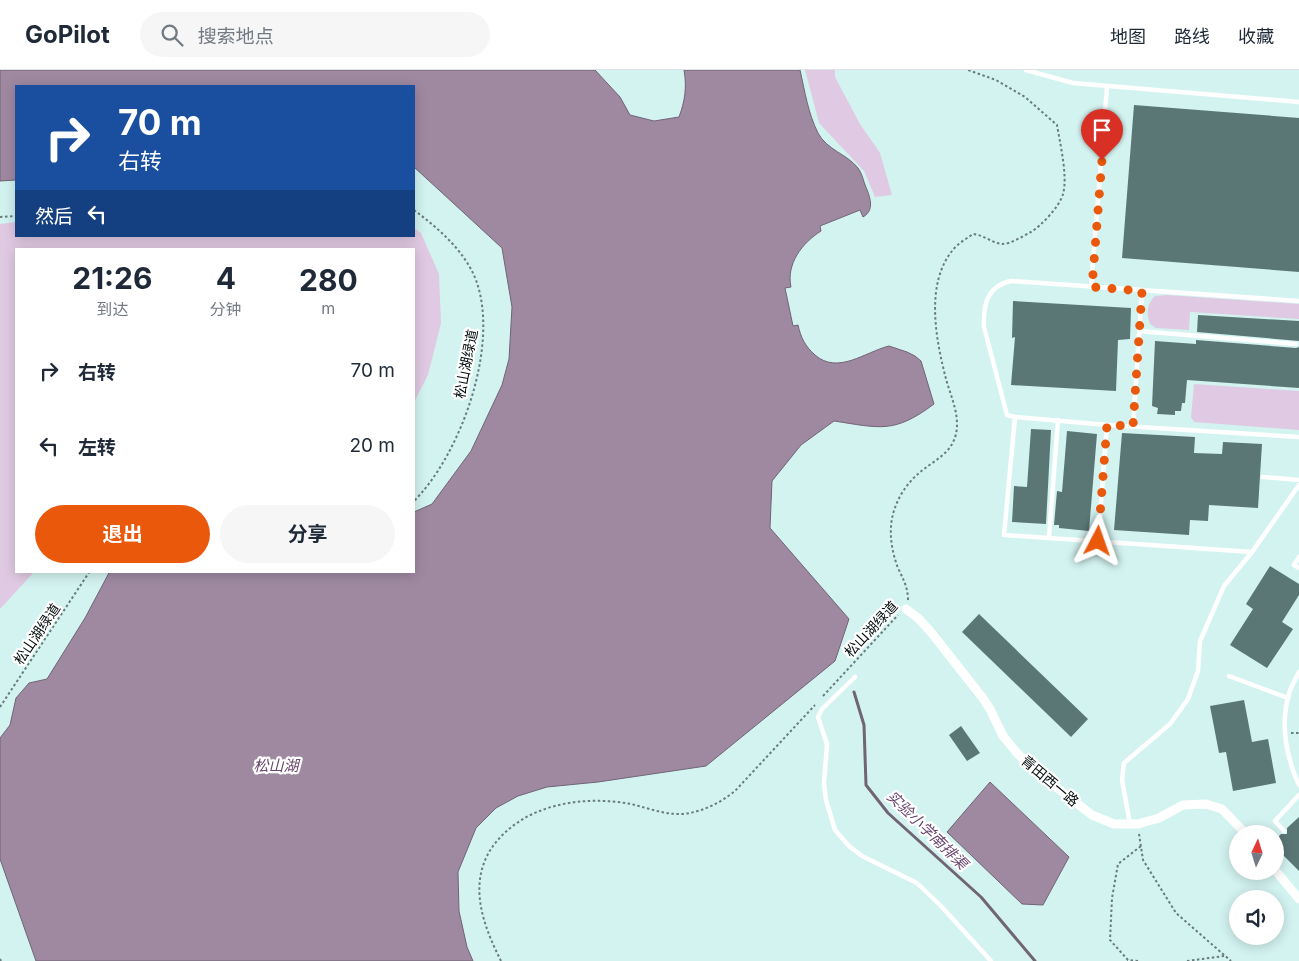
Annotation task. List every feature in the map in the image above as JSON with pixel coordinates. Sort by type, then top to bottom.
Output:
[{"type":"street","name":"青田西一路","points":[[906,610],[918,618],[930,631],[982,697],[1003,736],[1016,753],[1030,767],[1092,815],[1108,822],[1134,824],[1159,818],[1183,805],[1206,804],[1222,809],[1237,825]]},
{"type":"street","points":[[1283,880],[1299,899]]},
{"type":"lane","points":[[1026,70],[1066,82],[1107,87],[1299,102]]},
{"type":"lane","points":[[1092,287],[1107,87]]},
{"type":"lane","points":[[1299,301],[1011,281],[1002,283],[989,294],[983,314],[985,336],[1007,415],[1107,425],[1299,437]]},
{"type":"lane","points":[[1133,426],[1142,291]]},
{"type":"lane","points":[[1139,331],[1296,344]]},
{"type":"lane","points":[[1015,416],[1004,535],[1252,552]]},
{"type":"lane","points":[[1049,537],[1058,420]]},
{"type":"lane","points":[[1098,541],[1107,425]]},
{"type":"lane","points":[[1263,477],[1299,480]]},
{"type":"lane","points":[[1134,824],[1122,780],[1124,763],[1170,724],[1188,699],[1198,671],[1200,641],[1224,586],[1252,552],[1299,485]]},
{"type":"lane","points":[[1299,557],[1294,565],[1299,568]]},
{"type":"lane","points":[[1299,672],[1288,698],[1285,738],[1299,785]]},
{"type":"lane","points":[[1229,676],[1288,698]]},
{"type":"lane","points":[[855,677],[822,709],[818,717],[827,744],[824,784],[826,800],[835,830],[848,846],[862,856],[917,883],[941,906],[991,961]]},
{"type":"lane","points":[[816,704],[822,709]]},
{"type":"lane","points":[[1278,825],[1274,821],[1299,795]]},
{"type":"path","name":"松山湖绿道","points":[[501,961],[483,921],[479,898],[484,866],[490,850],[506,830],[516,822],[545,809],[567,803],[583,801],[616,802],[673,814],[682,814],[707,808],[719,802],[735,792],[897,616],[906,610],[908,590],[898,566],[891,540],[893,515],[903,491],[909,483],[939,459],[951,446],[957,427],[956,408],[946,379],[936,326],[935,308],[942,268],[953,250],[973,234],[1004,244],[1030,232],[1038,227],[1063,195],[1064,172],[1057,124],[1025,98],[996,80],[968,70]]},
{"type":"path","name":"松山湖绿道","points":[[415,211],[457,247],[468,264],[476,281],[484,326],[474,385],[462,425],[455,442],[436,475],[415,500]]},
{"type":"path","points":[[0,217],[15,216]]},
{"type":"path","name":"松山湖绿道","points":[[0,707],[89,573]]},
{"type":"path","points":[[1134,824],[1143,860],[1176,913],[1231,961]]},
{"type":"path","points":[[1138,961],[1128,960],[1110,940],[1112,898],[1118,864],[1141,846]]},
{"type":"path","points":[[1187,961],[1225,956]]},
{"type":"shaded area","points":[[805,70],[835,70],[835,77],[860,124],[880,153],[892,195],[875,197],[864,171],[819,123]]},
{"type":"shaded area","points":[[15,222],[15,237],[415,237],[415,229],[421,233],[439,274],[441,323],[428,375],[415,400],[415,248],[15,248],[15,573],[33,573],[0,609],[0,224]]},
{"type":"shaded area","points":[[1167,295],[1299,304],[1299,319],[1190,312],[1189,330],[1156,328],[1150,324],[1148,316],[1149,305],[1155,296]]},
{"type":"shaded area","points":[[1194,384],[1299,391],[1299,430],[1194,422],[1191,417]]},
{"type":"water","name":"松山湖","points":[[0,70],[595,70],[620,97],[630,115],[654,121],[679,117],[685,94],[684,70],[800,70],[809,110],[818,133],[826,144],[858,168],[871,205],[870,210],[863,217],[860,210],[820,226],[821,231],[797,255],[791,270],[791,287],[785,288],[793,326],[798,325],[804,342],[815,355],[824,361],[842,363],[889,346],[915,356],[921,361],[934,404],[908,420],[886,426],[863,426],[834,421],[801,445],[772,481],[770,528],[849,619],[835,661],[706,766],[598,782],[547,787],[518,796],[496,808],[476,828],[458,872],[459,911],[467,947],[473,961],[36,961],[0,859],[0,738],[10,725],[16,698],[29,683],[47,679],[85,618],[109,573],[415,573],[415,512],[432,504],[471,451],[502,385],[509,359],[512,307],[502,248],[415,168],[415,85],[15,85],[15,180],[0,181]]},
{"type":"water","points":[[990,782],[1069,857],[1043,905],[1022,904],[947,832]]},
{"type":"building","points":[[1134,105],[1299,118],[1299,272],[1122,258]]},
{"type":"building","points":[[1013,301],[1131,308],[1130,339],[1118,340],[1116,391],[1011,385],[1015,337],[1012,338]]},
{"type":"building","points":[[1198,315],[1299,321],[1299,341],[1197,332]]},
{"type":"building","points":[[1196,340],[1299,347],[1299,388],[1187,380],[1185,403],[1182,403],[1181,411],[1175,411],[1175,415],[1157,414],[1158,408],[1152,406],[1155,341],[1196,344]]},
{"type":"building","points":[[1031,429],[1051,430],[1046,524],[1012,522],[1014,486],[1027,487]]},
{"type":"building","points":[[1067,431],[1097,434],[1089,531],[1059,528],[1059,525],[1054,525],[1057,491],[1062,492]]},
{"type":"building","points":[[1122,433],[1195,437],[1194,453],[1222,454],[1223,442],[1262,444],[1258,508],[1209,505],[1208,521],[1190,520],[1189,535],[1114,530]]},
{"type":"building","points":[[1270,566],[1299,584],[1299,595],[1282,622],[1293,629],[1267,668],[1230,645],[1253,609],[1246,604]]},
{"type":"building","points":[[979,614],[1088,719],[1071,737],[962,632]]},
{"type":"building","points":[[1244,700],[1252,742],[1268,739],[1276,783],[1233,791],[1226,752],[1219,753],[1210,706]]},
{"type":"building","points":[[961,726],[980,753],[967,761],[949,735]]},
{"type":"building","points":[[1299,817],[1299,871],[1284,856],[1284,834],[1287,834],[1287,828]]},
{"type":"waterway","name":"实验小学南排渠","points":[[854,692],[864,725],[866,785],[888,813],[981,897],[1035,961]]},
{"type":"route","points":[[1098,541],[1107,425],[1133,426],[1142,291],[1092,287],[1102,160]]}]
